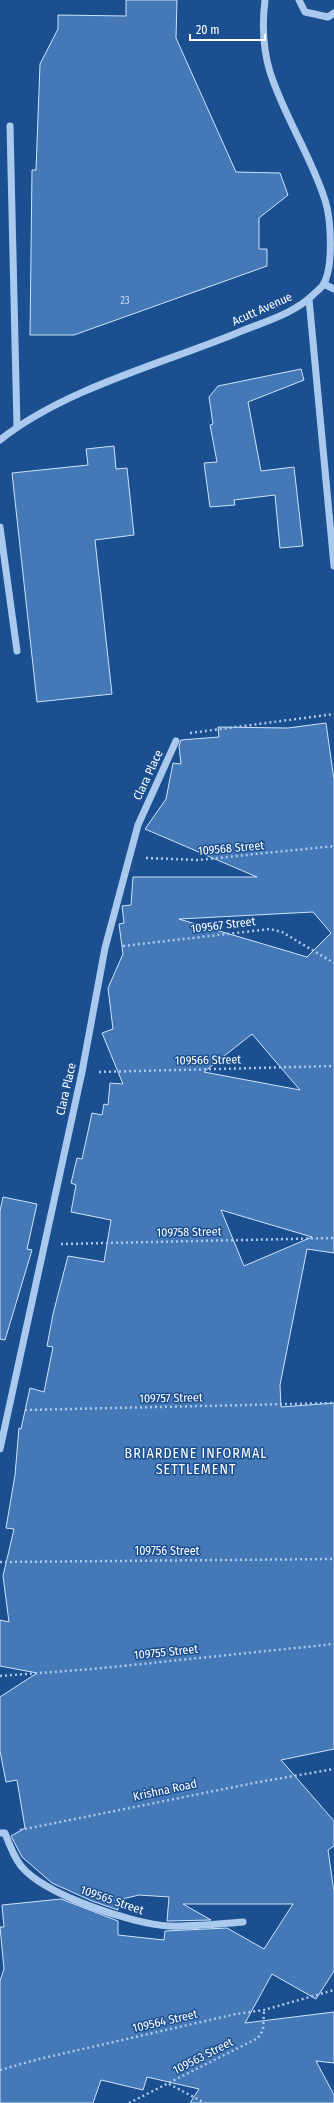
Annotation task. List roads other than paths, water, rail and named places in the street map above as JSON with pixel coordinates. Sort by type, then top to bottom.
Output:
[{"type":"street","points":[[265,0],[263,17],[264,46],[271,73],[325,201],[330,229],[330,256],[324,284],[334,289]]},
{"type":"street","points":[[298,0],[305,12],[328,17],[334,13]]},
{"type":"street","points":[[10,126],[17,427]]},
{"type":"street","name":"Acutt Avenue","points":[[0,440],[17,427],[83,392],[191,352],[287,312],[309,299],[324,284]]},
{"type":"street","points":[[309,299],[334,566]]},
{"type":"street","points":[[0,527],[17,651]]},
{"type":"street","name":"Clara Place","points":[[0,1449],[45,1244],[62,1155],[82,1072],[105,948],[138,825],[176,741]]},
{"type":"street","name":"109565 Street","points":[[2,1833],[21,1866],[37,1879],[55,1891],[109,1912],[140,1922],[169,1926],[242,1922]]},
{"type":"district","name":"BRIARDENE INFORMAL SETTLEMENT","points":[[196,1462]]}]
